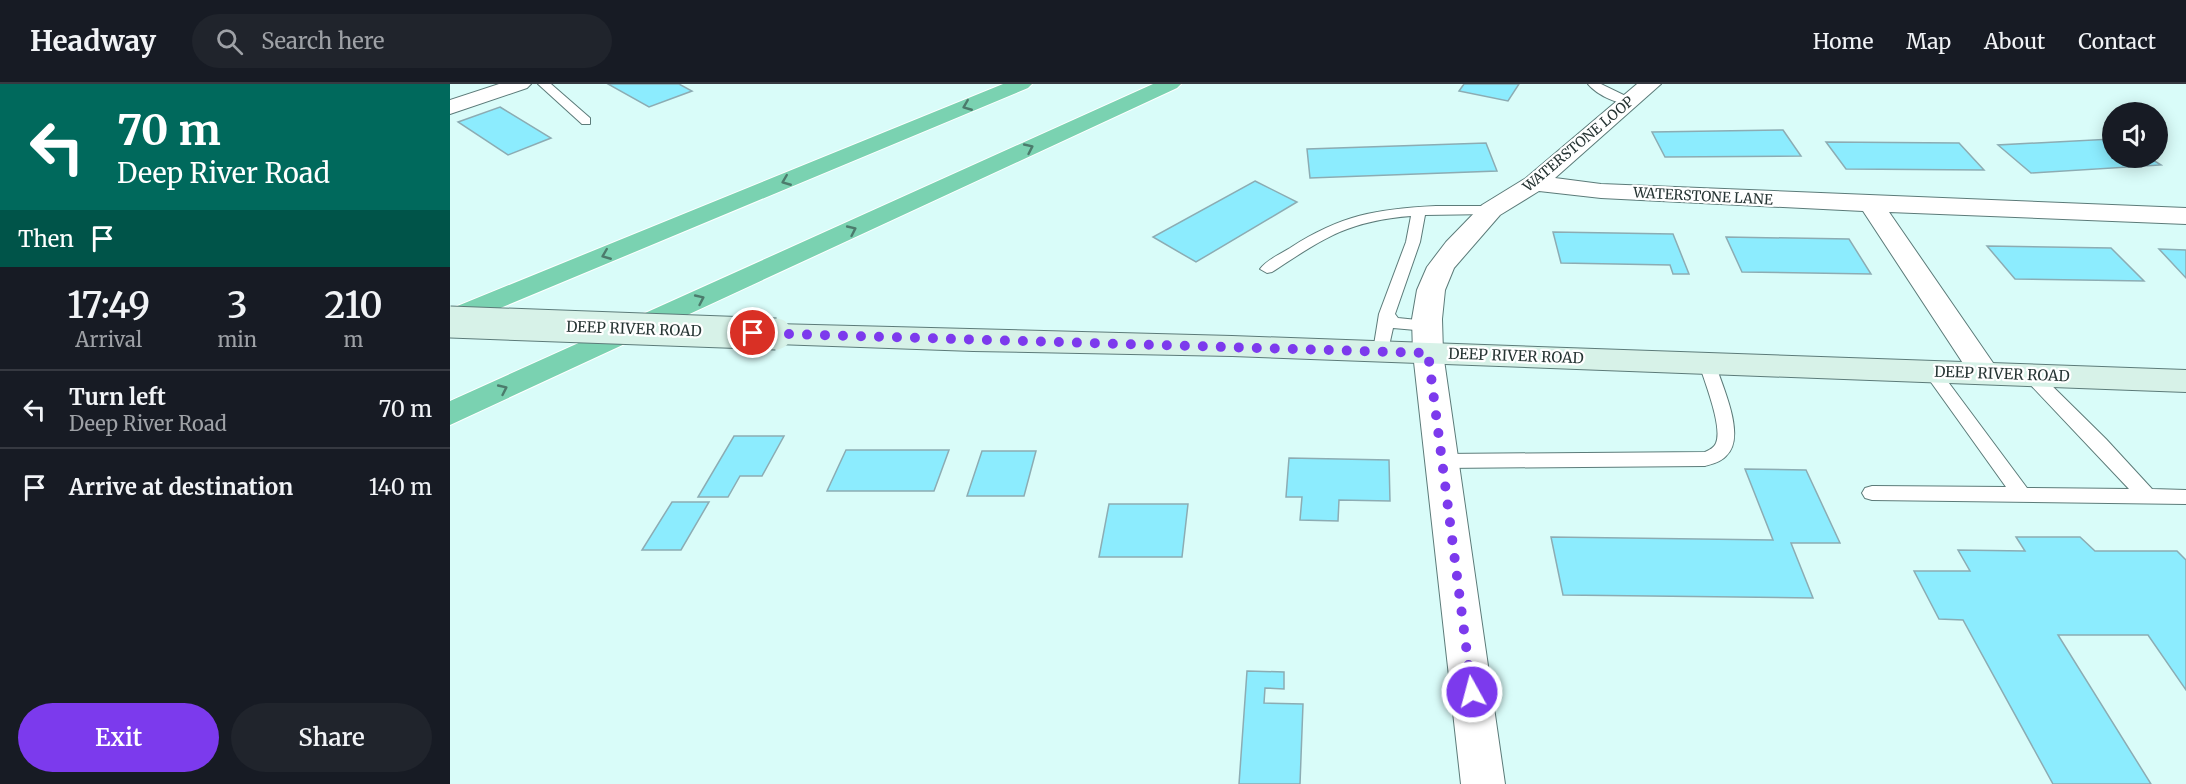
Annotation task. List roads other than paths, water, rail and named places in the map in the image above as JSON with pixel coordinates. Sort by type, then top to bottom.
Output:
[{"type":"highway","points":[[450,321],[1021,84]]},
{"type":"highway","points":[[450,414],[1170,84]]},
{"type":"street","points":[[450,107],[520,84]]},
{"type":"street","name":"WATERSTONE LOOP","points":[[1483,784],[1428,339],[1431,290],[1441,267],[1491,210],[1535,183],[1650,84]]},
{"type":"street","name":"WATERSTONE LANE","points":[[1535,183],[1601,191],[2186,216]]},
{"type":"street","points":[[1871,204],[1985,373]]},
{"type":"street","name":"DEEP RIVER ROAD","points":[[450,321],[776,334],[1381,351],[1428,339],[1707,363],[2186,381]]},
{"type":"lane","points":[[544,84],[586,122]]},
{"type":"lane","points":[[1594,84],[1600,90],[1630,101]]},
{"type":"lane","points":[[1267,269],[1317,238],[1345,224],[1372,217],[1419,212],[1491,210]]},
{"type":"lane","points":[[1381,351],[1387,314],[1413,242],[1419,212]]},
{"type":"lane","points":[[1387,314],[1393,323],[1428,339]]},
{"type":"lane","points":[[1442,461],[1705,459],[1718,454],[1726,444],[1726,431],[1707,363]]},
{"type":"lane","points":[[1931,371],[2022,495]]},
{"type":"lane","points":[[2031,375],[2107,451],[2148,497]]},
{"type":"lane","points":[[1872,493],[2186,497]]}]
